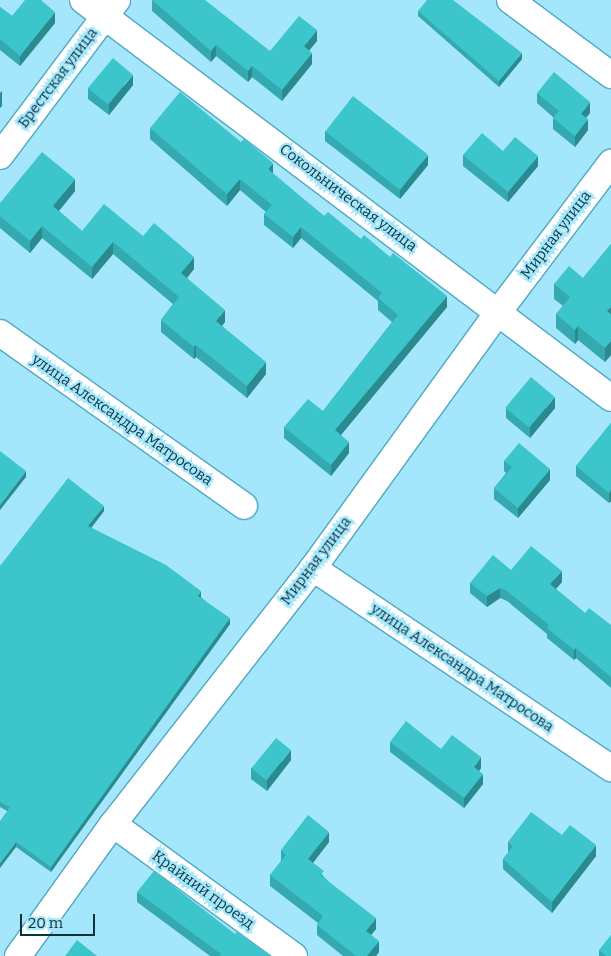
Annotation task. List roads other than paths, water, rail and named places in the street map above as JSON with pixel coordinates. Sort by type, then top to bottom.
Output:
[{"type":"street","name":"Сокольническая улица","points":[[83,0],[110,8],[611,398]]},
{"type":"street","points":[[510,0],[611,75]]},
{"type":"street","name":"Брестская улица","points":[[0,156],[110,8]]},
{"type":"street","name":"Мирная улица","points":[[18,956],[112,824],[313,568],[499,311],[611,163]]},
{"type":"street","name":"улица Александра Матросова","points":[[0,333],[244,506]]},
{"type":"street","name":"улица Александра Матросова","points":[[313,568],[611,768]]},
{"type":"street","name":"Крайний проезд","points":[[112,824],[294,956]]}]
